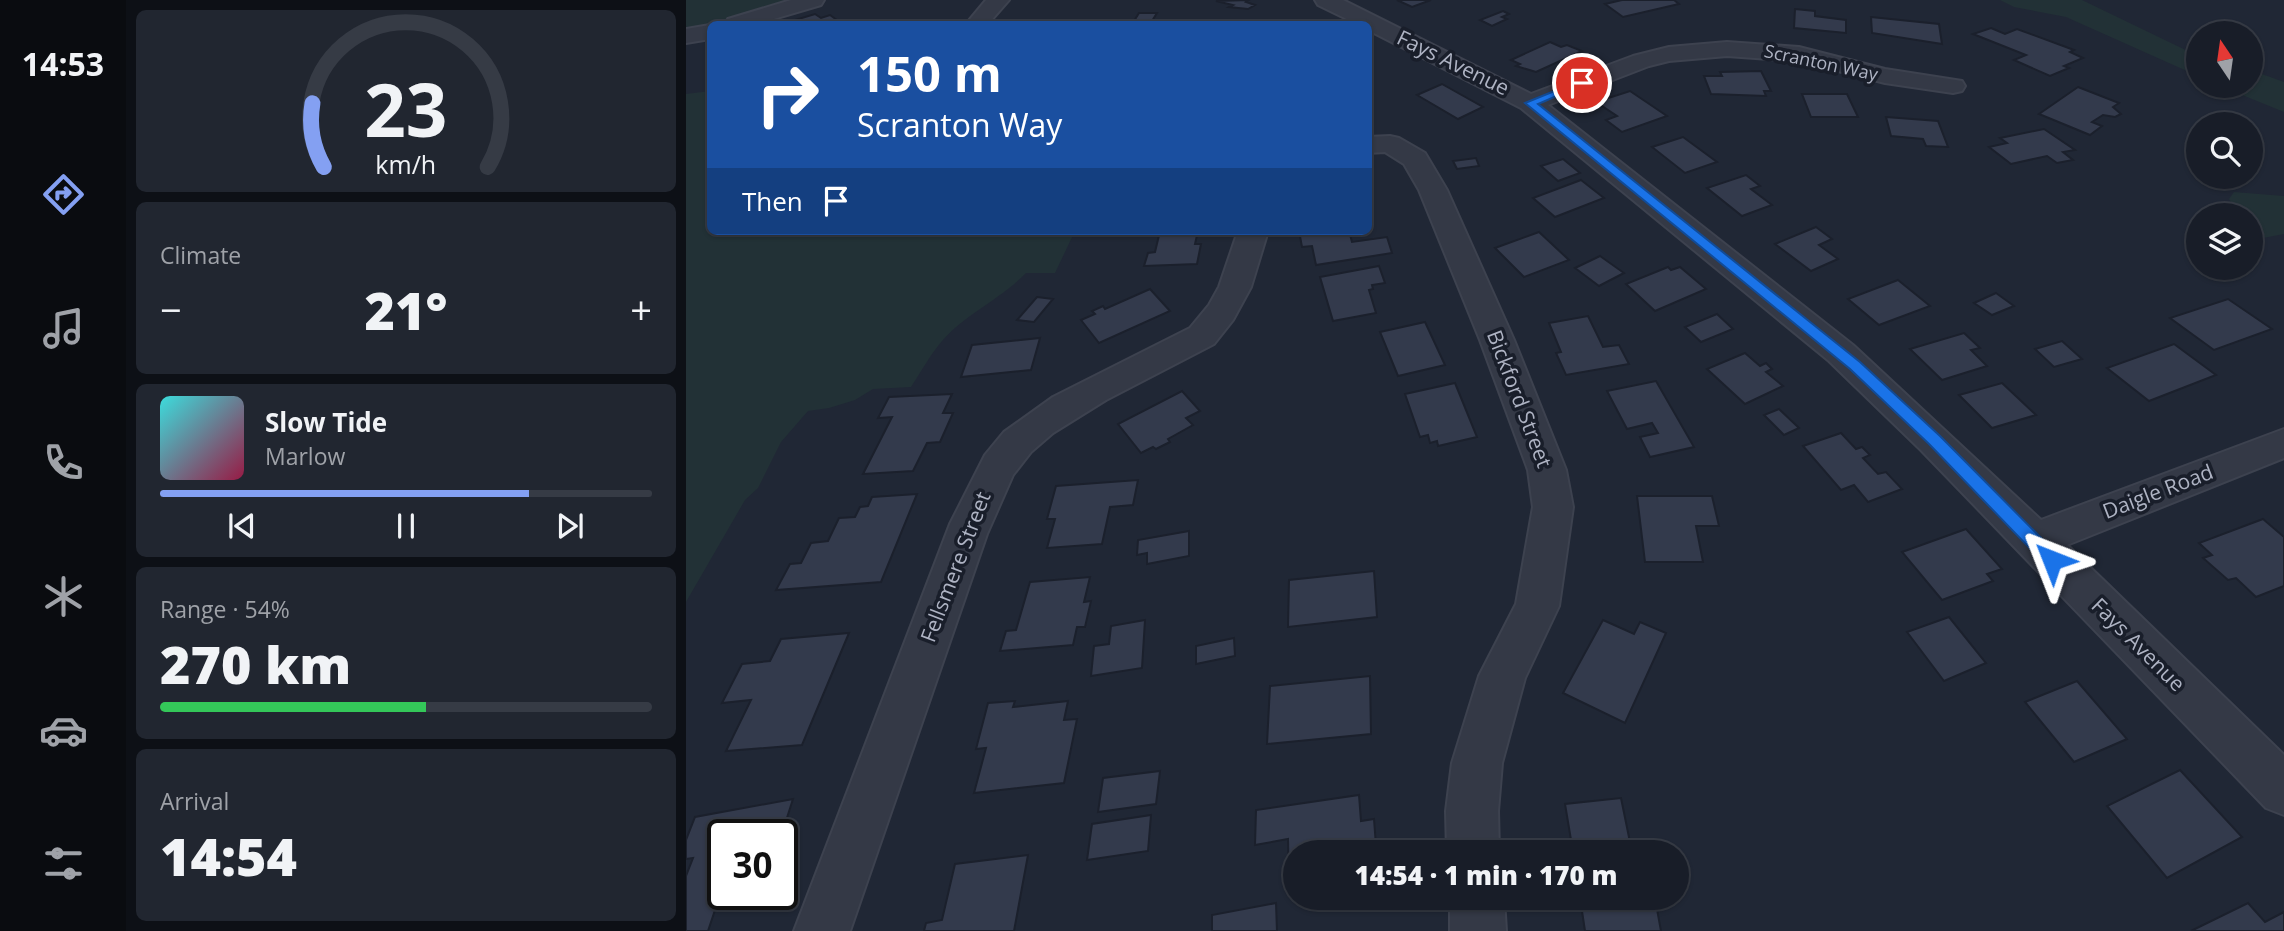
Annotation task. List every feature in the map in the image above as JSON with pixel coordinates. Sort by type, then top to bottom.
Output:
[{"type":"street","points":[[746,21],[813,0]]},
{"type":"street","points":[[980,21],[998,0]]},
{"type":"street","name":"Fays Avenue","points":[[1326,0],[1368,21]]},
{"type":"street","name":"Fays Avenue","points":[[1372,23],[1530,103],[1858,368],[1934,440],[2284,790]]},
{"type":"street","points":[[686,36],[707,32]]},
{"type":"street","name":"Scranton Way","points":[[1530,103],[1640,61],[1669,54],[1717,49],[1761,49],[1799,54],[1885,76],[1953,86]]},
{"type":"street","name":"Bickford Street","points":[[1372,145],[1390,144],[1415,159],[1443,210],[1547,470],[1553,507],[1537,606],[1502,676],[1477,763],[1472,811],[1473,840]]},
{"type":"street","name":"Fellsmere Street","points":[[822,931],[962,544],[981,496],[1000,463],[1021,439],[1048,418],[1202,336],[1216,321],[1242,278],[1252,235]]},
{"type":"street","name":"Daigle Road","points":[[2033,541],[2284,443]]},
{"type":"street","points":[[1477,910],[1478,931]]},
{"type":"shaded area","points":[[686,0],[789,0],[719,21],[707,21],[706,25],[686,27]]},
{"type":"shaded area","points":[[2000,0],[2082,0],[2186,50],[2186,71],[2066,17],[2014,7]]},
{"type":"shaded area","points":[[2263,74],[2284,82],[2284,112],[2250,98],[2263,98]]},
{"type":"shaded area","points":[[707,91],[707,235],[1073,235],[1055,273],[1026,273],[961,323],[938,346],[911,387],[873,389],[855,400],[808,411],[781,442],[758,488],[745,500],[686,602],[686,94]]},
{"type":"shaded area","points":[[2234,192],[2284,196],[2284,234],[2263,238],[2263,203],[2232,203],[2229,199]]},
{"type":"building","points":[[1249,0],[1246,2],[1255,5],[1248,9],[1229,7],[1233,5],[1216,1]]},
{"type":"building","points":[[1397,0],[1431,0],[1412,7]]},
{"type":"building","points":[[1622,0],[1674,0],[1679,4],[1623,17],[1605,4]]},
{"type":"building","points":[[1795,9],[1815,11],[1815,16],[1846,20],[1846,33],[1794,28]]},
{"type":"building","points":[[1503,11],[1509,14],[1502,17],[1507,19],[1492,26],[1480,20]]},
{"type":"building","points":[[1139,13],[1157,13],[1152,21],[1134,21]]},
{"type":"building","points":[[815,14],[821,18],[830,15],[838,21],[792,21]]},
{"type":"building","points":[[1871,17],[1939,24],[1942,44],[1872,33]]},
{"type":"building","points":[[1991,28],[2005,34],[2017,29],[2074,50],[2070,52],[2083,58],[2050,76],[2014,60],[2026,55],[1973,34]]},
{"type":"building","points":[[1550,42],[1582,51],[1536,72],[1516,66],[1520,64],[1511,60]]},
{"type":"building","points":[[1761,71],[1771,91],[1764,91],[1766,96],[1711,94],[1704,76],[1722,76],[1720,72]]},
{"type":"building","points":[[1442,84],[1483,107],[1458,119],[1417,95]]},
{"type":"building","points":[[2078,87],[2119,103],[2113,107],[2121,114],[2115,117],[2103,115],[2092,122],[2102,126],[2090,135],[2039,114]]},
{"type":"building","points":[[1630,91],[1667,116],[1622,132],[1606,120],[1617,116],[1596,102]]},
{"type":"building","points":[[1802,94],[1847,94],[1858,117],[1811,117]]},
{"type":"building","points":[[1886,117],[1938,121],[1948,147],[1926,146],[1923,139],[1891,136]]},
{"type":"building","points":[[2044,129],[2075,150],[2063,152],[2073,160],[2057,163],[2047,156],[2011,164],[1989,147],[2007,143],[2000,138]]},
{"type":"building","points":[[1683,137],[1717,162],[1685,173],[1652,147]]},
{"type":"building","points":[[1476,158],[1479,166],[1457,169],[1453,161]]},
{"type":"building","points":[[1563,159],[1580,173],[1558,181],[1541,166]]},
{"type":"building","points":[[1746,175],[1760,186],[1751,189],[1772,205],[1742,216],[1707,188]]},
{"type":"building","points":[[1581,180],[1604,198],[1555,217],[1533,198]]},
{"type":"building","points":[[1816,227],[1832,239],[1819,245],[1838,259],[1811,271],[1775,244]]},
{"type":"building","points":[[1539,232],[1569,260],[1524,277],[1495,248]]},
{"type":"building","points":[[1159,235],[1197,235],[1195,244],[1201,244],[1197,264],[1144,266],[1148,253],[1155,252]]},
{"type":"building","points":[[1300,235],[1350,235],[1352,242],[1387,237],[1392,253],[1316,265],[1312,246],[1302,247]]},
{"type":"building","points":[[1600,256],[1624,273],[1599,286],[1575,268]]},
{"type":"building","points":[[1379,266],[1385,283],[1372,285],[1373,289],[1369,290],[1376,313],[1333,321],[1320,277]]},
{"type":"building","points":[[1668,267],[1671,270],[1680,267],[1706,289],[1655,311],[1626,284]]},
{"type":"building","points":[[1898,280],[1930,306],[1879,325],[1848,299]]},
{"type":"building","points":[[1150,289],[1170,311],[1099,343],[1081,320],[1095,314],[1092,311],[1103,306],[1105,309]]},
{"type":"building","points":[[1996,293],[2014,306],[1992,315],[1974,303]]},
{"type":"building","points":[[1037,297],[1053,299],[1034,322],[1017,320]]},
{"type":"building","points":[[2228,299],[2272,329],[2214,350],[2170,318]]},
{"type":"building","points":[[1717,314],[1733,329],[1701,342],[1685,327]]},
{"type":"building","points":[[1588,316],[1603,347],[1619,345],[1629,364],[1566,375],[1556,353],[1561,352],[1549,323]]},
{"type":"building","points":[[1425,322],[1445,365],[1398,376],[1380,332]]},
{"type":"building","points":[[1964,333],[1980,348],[1971,350],[1987,366],[1942,380],[1910,349]]},
{"type":"building","points":[[1040,338],[1031,370],[961,377],[972,345]]},
{"type":"building","points":[[2062,341],[2082,359],[2054,367],[2035,349]]},
{"type":"building","points":[[2174,344],[2216,375],[2149,401],[2107,368]]},
{"type":"building","points":[[1745,353],[1760,366],[1766,363],[1772,369],[1766,372],[1783,386],[1745,404],[1707,369]]},
{"type":"building","points":[[1656,381],[1694,447],[1650,457],[1640,437],[1658,433],[1652,423],[1627,429],[1607,391]]},
{"type":"building","points":[[1455,383],[1477,437],[1438,446],[1437,441],[1430,443],[1428,435],[1420,437],[1405,394]]},
{"type":"building","points":[[2002,383],[2036,415],[1992,428],[1959,395]]},
{"type":"building","points":[[1182,391],[1200,411],[1186,418],[1193,425],[1168,439],[1170,442],[1141,453],[1118,424]]},
{"type":"building","points":[[952,394],[943,413],[953,413],[940,442],[927,443],[913,471],[863,474],[892,417],[878,418],[889,397]]},
{"type":"building","points":[[1779,409],[1799,428],[1784,435],[1764,415]]},
{"type":"building","points":[[1841,433],[1856,449],[1862,447],[1870,455],[1863,458],[1878,474],[1886,472],[1902,489],[1868,502],[1854,485],[1841,490],[1803,446]]},
{"type":"building","points":[[1138,480],[1133,505],[1110,507],[1102,544],[1047,548],[1055,519],[1047,519],[1056,486]]},
{"type":"building","points":[[917,494],[881,582],[776,590],[790,564],[801,563],[811,543],[828,541],[839,518],[855,517],[860,507],[868,506],[872,497]]},
{"type":"building","points":[[1637,496],[1712,496],[1719,526],[1696,526],[1703,562],[1645,562]]},
{"type":"building","points":[[2263,519],[2284,537],[2284,586],[2256,597],[2236,578],[2228,580],[2203,558],[2212,555],[2199,543]]},
{"type":"building","points":[[1966,529],[2002,569],[1987,574],[1993,581],[1942,600],[1902,552]]},
{"type":"building","points":[[1189,531],[1189,556],[1147,564],[1147,553],[1137,555],[1138,540]]},
{"type":"building","points":[[1374,571],[1377,617],[1288,627],[1289,580]]},
{"type":"building","points":[[1090,577],[1084,602],[1091,601],[1085,627],[1077,627],[1073,645],[1000,651],[1006,631],[1016,630],[1030,582]]},
{"type":"building","points":[[1949,617],[1986,663],[1944,681],[1907,632]]},
{"type":"building","points":[[1145,620],[1142,668],[1091,676],[1094,646],[1109,644],[1111,626]]},
{"type":"building","points":[[1603,620],[1634,634],[1640,622],[1666,633],[1625,723],[1563,693]]},
{"type":"building","points":[[849,633],[802,745],[726,751],[751,700],[722,703],[742,664],[770,661],[781,639]]},
{"type":"building","points":[[1234,638],[1235,656],[1196,664],[1196,646]]},
{"type":"building","points":[[1370,676],[1371,734],[1267,744],[1270,686]]},
{"type":"building","points":[[2077,681],[2127,739],[2074,762],[2025,702]]},
{"type":"building","points":[[1015,701],[1013,707],[1068,701],[1064,720],[1077,719],[1064,783],[974,793],[986,748],[976,749],[988,703]]},
{"type":"building","points":[[2180,770],[2242,837],[2167,878],[2107,806]]},
{"type":"building","points":[[1160,771],[1156,804],[1098,812],[1103,778]]},
{"type":"building","points":[[1359,795],[1361,821],[1374,819],[1376,840],[1288,839],[1255,845],[1256,810]]},
{"type":"building","points":[[1621,798],[1630,840],[1571,840],[1565,804]]},
{"type":"building","points":[[793,799],[787,819],[707,819],[707,910],[715,910],[708,931],[686,931],[686,876],[693,858],[686,859],[686,840],[695,817]]},
{"type":"building","points":[[1151,815],[1148,851],[1087,860],[1092,824]]},
{"type":"building","points":[[1028,855],[1014,931],[924,931],[926,923],[942,920],[955,864]]},
{"type":"building","points":[[1276,903],[1277,931],[1212,931],[1212,915]]},
{"type":"building","points":[[2248,903],[2265,922],[2284,912],[2284,931],[2191,931]]},
{"type":"building","points":[[1582,910],[1657,910],[1661,931],[1585,931]]},
{"type":"route","points":[[1582,83],[1530,103],[1855,366],[1934,440],[2052,560]]}]
